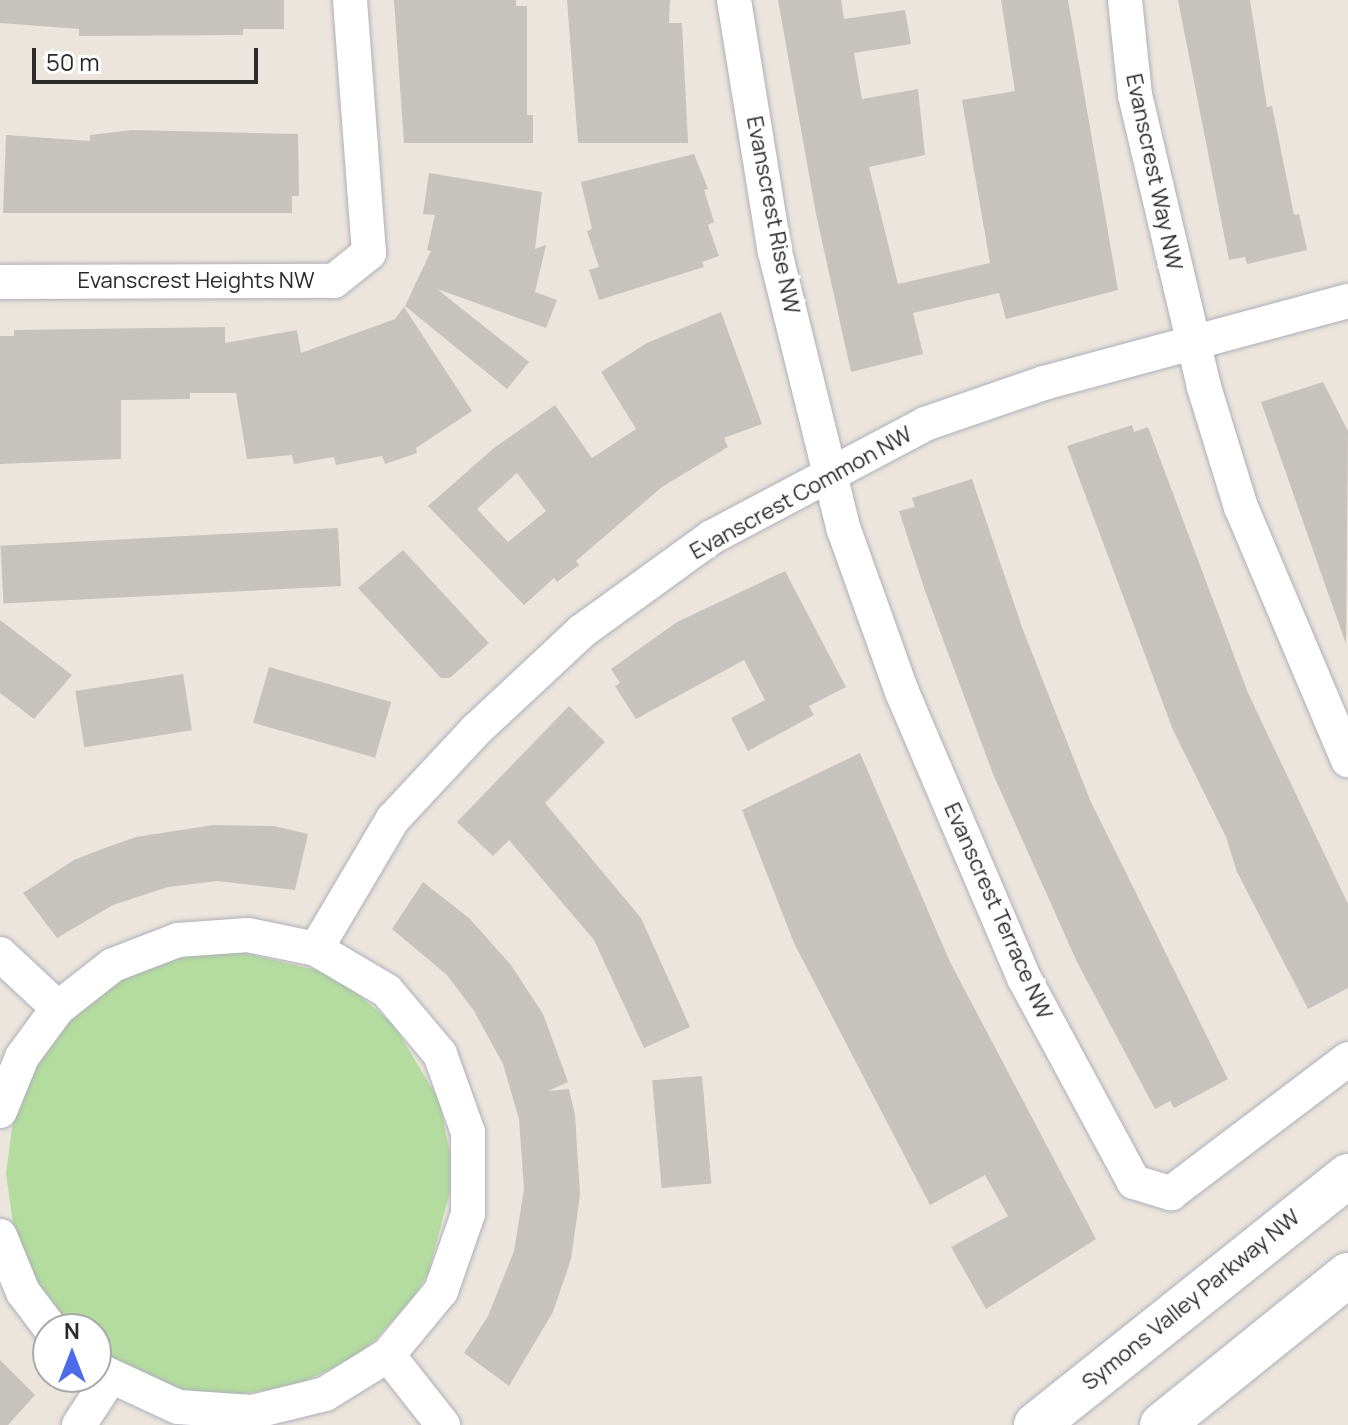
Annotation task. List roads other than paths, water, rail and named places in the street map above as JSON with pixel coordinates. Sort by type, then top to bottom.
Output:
[{"type":"main road","name":"Symons Valley Parkway NW","points":[[1036,1425],[1348,1176]]},
{"type":"main road","points":[[1162,1425],[1348,1275]]},
{"type":"street","name":"Evanscrest Heights NW","points":[[0,282],[334,281],[369,253],[350,0]]},
{"type":"street","name":"Evanscrest Rise NW","points":[[734,0],[775,252],[831,476]]},
{"type":"street","name":"Evanscrest Way NW","points":[[1125,0],[1135,95],[1193,342]]},
{"type":"street","name":"Evanscrest Common NW","points":[[316,949],[393,819],[476,730],[582,631],[712,537],[925,424],[1044,383],[1348,301]]},
{"type":"street","points":[[1193,342],[1241,507],[1348,760]]},
{"type":"street","name":"Evanscrest Terrace NW","points":[[831,476],[844,530],[902,692],[1018,964],[1134,1182],[1171,1193],[1348,1059]]},
{"type":"street","points":[[0,1111],[22,1057],[58,1008],[113,965],[178,940],[248,935],[316,949],[387,991],[440,1054],[468,1132],[468,1214],[441,1291],[388,1355],[325,1394],[252,1412],[178,1407],[112,1378]]},
{"type":"street","points":[[0,954],[58,1008]]},
{"type":"street","points":[[0,1236],[23,1292],[39,1313]]},
{"type":"street","points":[[388,1355],[443,1425]]},
{"type":"street","points":[[79,1425],[93,1393]]}]
